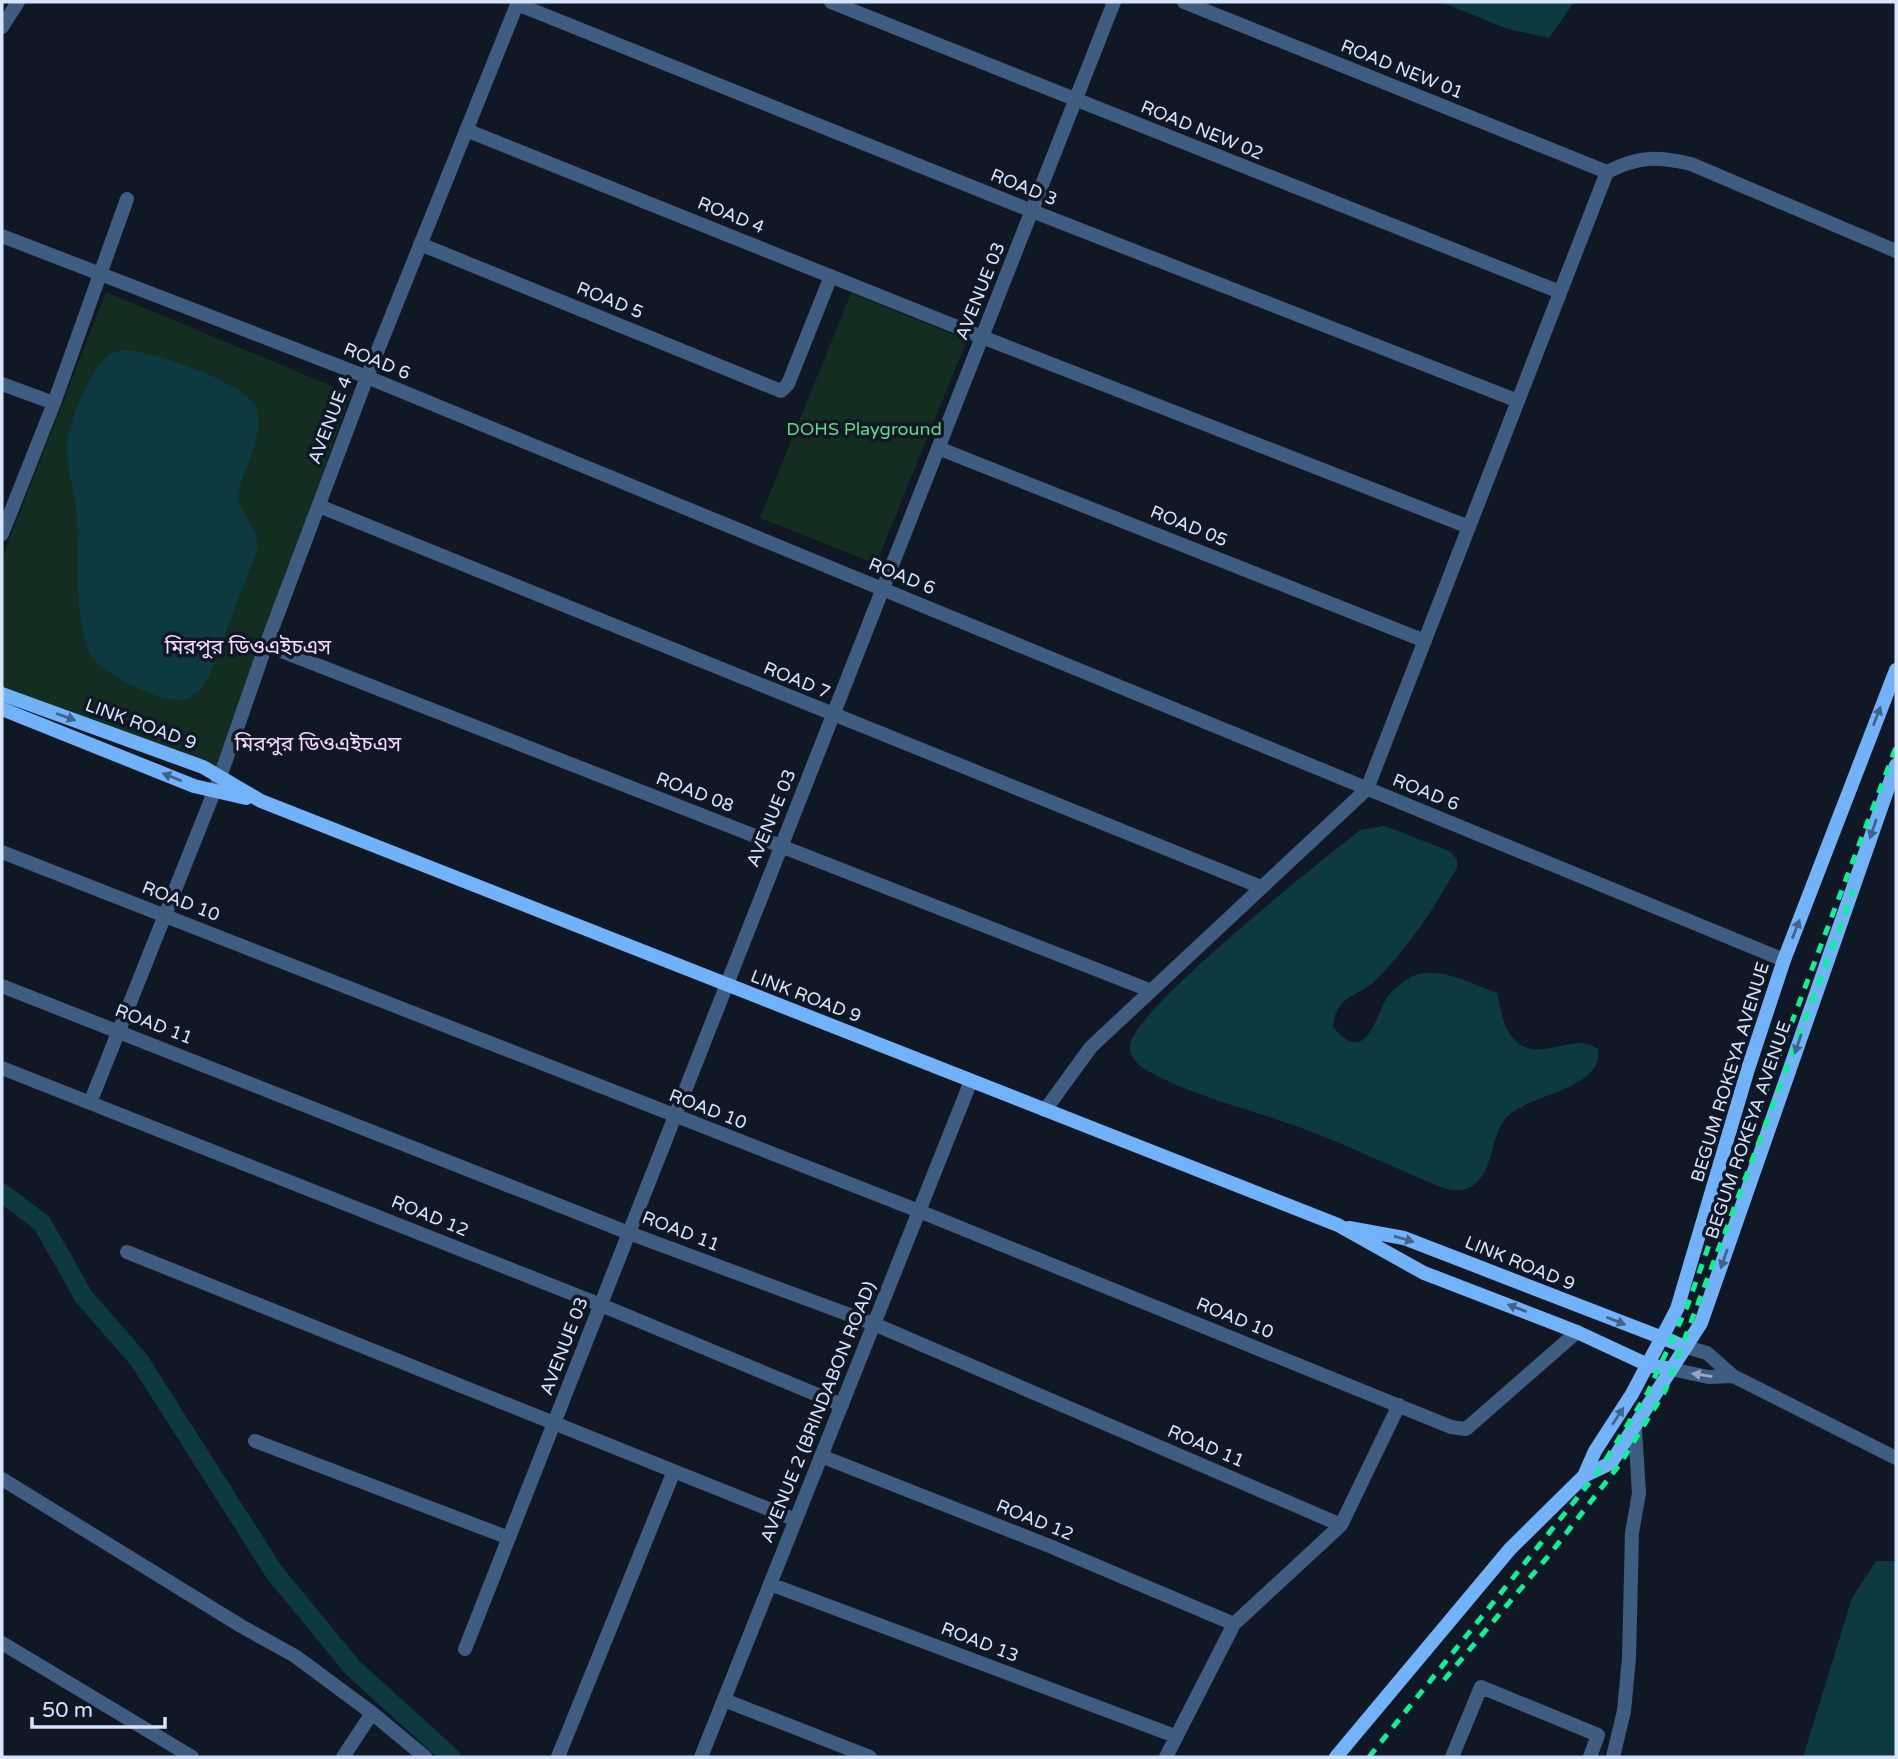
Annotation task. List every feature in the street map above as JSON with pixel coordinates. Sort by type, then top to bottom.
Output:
[{"type":"main road","name":"BEGUM ROKEYA AVENUE","points":[[1584,1476],[1595,1451],[1648,1365],[1677,1309],[1748,1069],[1784,960],[1896,670]]},
{"type":"main road","name":"LINK ROAD 9","points":[[2,694],[203,766],[218,784]]},
{"type":"main road","name":"LINK ROAD 9","points":[[2,709],[194,786],[218,784],[1338,1225],[1424,1273],[1577,1332],[1648,1365],[1671,1369]]},
{"type":"main road","name":"BEGUM ROKEYA AVENUE","points":[[1584,1476],[1611,1464],[1686,1347],[1708,1304],[1896,765]]},
{"type":"main road","name":"LINK ROAD 9","points":[[1338,1225],[1404,1238],[1686,1347]]},
{"type":"main road","points":[[1336,1757],[1510,1549],[1584,1476]]},
{"type":"street","points":[[2,27],[18,2]]},
{"type":"street","name":"ROAD NEW 02","points":[[831,2],[1560,292]]},
{"type":"street","name":"AVENUE 03","points":[[466,1649],[673,1117],[1115,2]]},
{"type":"street","name":"ROAD NEW 01","points":[[1184,2],[1606,172]]},
{"type":"street","name":"AVENUE 4","points":[[90,1103],[218,784],[266,645],[367,377],[518,3]]},
{"type":"street","name":"ROAD 3","points":[[518,3],[1032,211],[1518,401]]},
{"type":"street","name":"ROAD 4","points":[[466,130],[982,337],[1469,527]]},
{"type":"street","points":[[1045,1110],[1091,1047],[1367,789],[1606,172],[1626,163],[1657,156],[1691,164],[1896,251]]},
{"type":"street","points":[[2,534],[54,403],[127,199]]},
{"type":"street","name":"ROAD 6","points":[[2,236],[367,377],[1784,960]]},
{"type":"street","name":"ROAD 5","points":[[420,244],[781,391],[785,389],[831,276]]},
{"type":"street","points":[[2,384],[54,403]]},
{"type":"street","name":"ROAD 05","points":[[938,448],[1425,641]]},
{"type":"street","name":"ROAD 7","points":[[318,506],[832,716],[1261,887]]},
{"type":"street","name":"ROAD 08","points":[[266,645],[1149,990]]},
{"type":"street","name":"ROAD 10","points":[[2,852],[919,1212],[1451,1427],[1466,1429],[1577,1332]]},
{"type":"street","name":"ROAD 11","points":[[2,986],[629,1233],[874,1324],[1341,1525]]},
{"type":"street","name":"ROAD 12","points":[[2,1068],[601,1305],[842,1405]]},
{"type":"street","name":"AVENUE 2 (BRINDABON ROAD)","points":[[701,1757],[971,1081]]},
{"type":"street","points":[[127,1252],[796,1520]]},
{"type":"street","points":[[1686,1347],[1707,1353],[1733,1376],[1896,1456]]},
{"type":"street","points":[[1671,1369],[1708,1377],[1733,1376]]},
{"type":"street","points":[[1166,1757],[1234,1624],[1341,1525],[1399,1405]]},
{"type":"street","points":[[1614,1757],[1625,1711],[1629,1658],[1632,1533],[1639,1493],[1635,1429]]},
{"type":"street","points":[[255,1441],[509,1538]]},
{"type":"street","name":"ROAD 12","points":[[821,1456],[1052,1547],[1234,1624]]},
{"type":"street","points":[[558,1757],[674,1471]]},
{"type":"street","points":[[2,1479],[241,1626],[295,1656],[372,1713],[425,1757]]},
{"type":"street","name":"ROAD 13","points":[[770,1584],[1175,1736]]},
{"type":"street","points":[[2,1643],[192,1757]]},
{"type":"street","points":[[1452,1757],[1480,1687],[1598,1735],[1590,1757]]},
{"type":"street","points":[[724,1700],[870,1757]]},
{"type":"street","points":[[343,1757],[372,1713]]},
{"type":"green space","points":[[106,292],[351,394],[217,767],[2,689],[2,558]]},
{"type":"green space","name":"DOHS Playground","points":[[851,293],[967,340],[876,564],[760,518]]},
{"type":"shaded area","points":[[1441,2],[1574,2],[1549,38],[1508,29]]},
{"type":"shaded area","points":[[122,350],[175,362],[218,379],[237,389],[257,410],[255,444],[237,500],[256,535],[258,547],[210,674],[197,692],[185,699],[162,697],[118,678],[95,660],[84,638],[78,582],[76,509],[67,458],[67,441],[76,410],[98,366],[112,353]]},
{"type":"shaded area","points":[[1385,826],[1449,851],[1457,859],[1457,868],[1411,939],[1378,978],[1344,1002],[1335,1016],[1333,1027],[1345,1038],[1354,1042],[1362,1040],[1374,1025],[1393,991],[1413,976],[1433,973],[1456,977],[1497,993],[1508,1031],[1518,1043],[1540,1049],[1587,1044],[1598,1049],[1597,1062],[1590,1073],[1579,1082],[1533,1101],[1509,1115],[1498,1131],[1482,1176],[1472,1186],[1463,1190],[1440,1187],[1312,1132],[1183,1088],[1144,1069],[1135,1061],[1130,1051],[1138,1029],[1160,1003],[1231,936],[1360,830]]},
{"type":"shaded area","points":[[1876,1561],[1896,1561],[1896,1757],[1803,1757],[1852,1598]]},
{"type":"waterway","points":[[2,1193],[42,1223],[84,1297],[139,1360],[274,1572],[353,1668],[451,1757]]},
{"type":"railway","points":[[1369,1757],[1598,1472],[1648,1392],[1687,1307],[1728,1191],[1896,747]]},
{"type":"railway","points":[[1444,1680],[1550,1554],[1620,1464],[1665,1391],[1854,890]]},
{"type":"district","name":"মিরপুর ডিওএইচএস","points":[[248,647]]},
{"type":"district","name":"মিরপুর ডিওএইচএস","points":[[318,744]]}]
